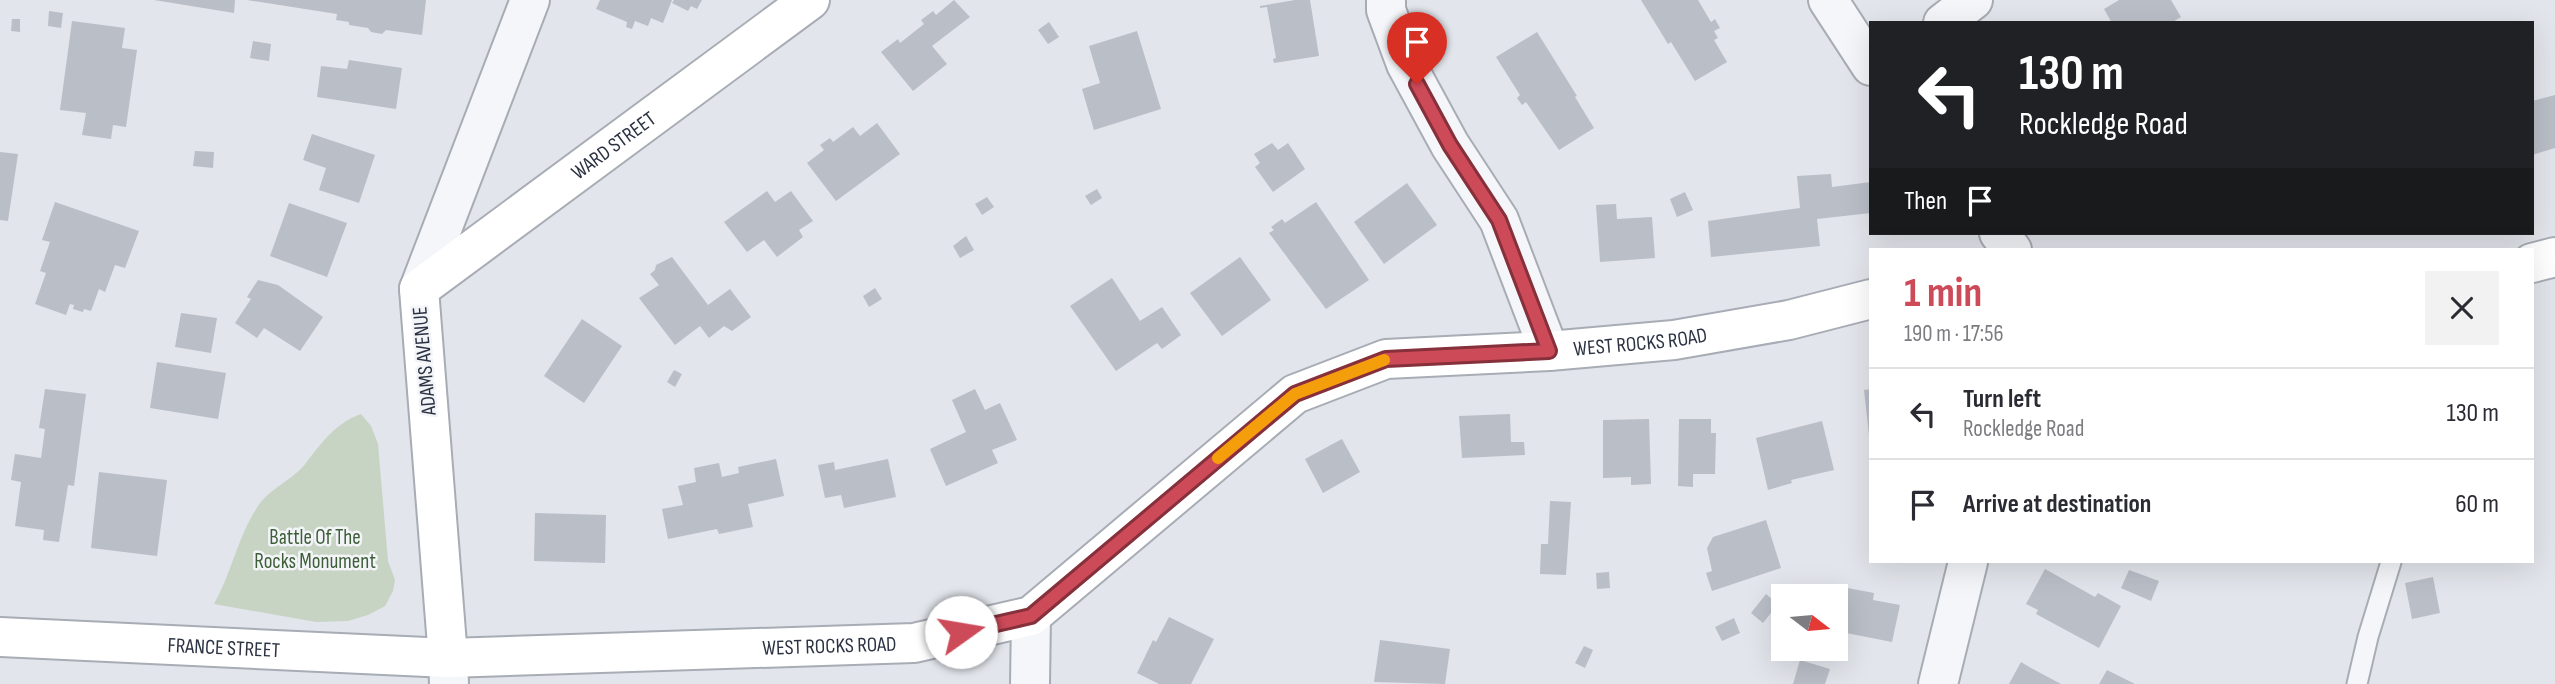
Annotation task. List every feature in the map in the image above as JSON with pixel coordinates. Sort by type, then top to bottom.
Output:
[{"type":"main road","name":"WARD STREET","points":[[419,289],[810,0]]},
{"type":"main road","points":[[2534,262],[2555,257]]},
{"type":"main road","name":"ADAMS AVENUE","points":[[419,289],[448,671]]},
{"type":"main road","name":"WEST ROCKS ROAD","points":[[448,671],[914,643],[1031,616],[1295,394],[1386,359],[1549,351],[1674,340],[1789,320],[1869,300]]},
{"type":"main road","name":"FRANCE STREET","points":[[0,637],[448,671]]},
{"type":"street","name":"ADAMS AVENUE","points":[[419,289],[530,0]]},
{"type":"street","points":[[1386,0],[1385,10],[1406,64],[1450,145],[1499,220],[1549,351]]},
{"type":"street","points":[[1828,0],[1869,63]]},
{"type":"street","points":[[1946,21],[1973,0]]},
{"type":"street","points":[[1938,684],[1968,563]]},
{"type":"street","points":[[1030,684],[1031,616]]},
{"type":"lane","points":[[2357,684],[2391,563]]},
{"type":"green space","name":"Battle Of The Rocks Monument","points":[[361,414],[371,426],[378,444],[388,561],[395,580],[385,606],[348,621],[316,622],[214,604],[245,529],[258,506],[301,469],[337,428]]},
{"type":"building","points":[[154,0],[235,0],[234,13]]},
{"type":"building","points":[[247,0],[426,0],[422,35],[386,30],[382,34],[371,32],[368,28],[336,20],[337,14]]},
{"type":"building","points":[[600,0],[672,0],[663,23],[651,18],[648,26],[635,21],[632,29],[626,27],[627,22],[596,9]]},
{"type":"building","points":[[674,0],[702,0],[697,9],[691,6],[688,11],[672,3]]},
{"type":"building","points":[[954,0],[970,17],[932,46],[947,64],[913,91],[881,52],[898,39],[900,43],[924,24],[921,20],[933,11],[936,15]]},
{"type":"building","points":[[1310,0],[1319,56],[1274,63],[1273,59],[1276,58],[1267,7],[1260,6]]},
{"type":"building","points":[[1641,0],[1698,0],[1711,22],[1715,19],[1720,28],[1714,31],[1718,38],[1714,40],[1727,62],[1695,81]]},
{"type":"building","points":[[2119,0],[2171,0],[2181,17],[2174,21],[2111,21],[2104,9]]},
{"type":"building","points":[[49,11],[63,13],[61,28],[48,26]]},
{"type":"building","points":[[12,19],[20,19],[20,32],[11,31]]},
{"type":"building","points":[[72,21],[125,28],[122,48],[137,50],[126,127],[113,125],[111,139],[82,135],[86,113],[60,110]]},
{"type":"building","points":[[1049,22],[1059,37],[1048,44],[1038,30]]},
{"type":"building","points":[[1137,31],[1161,109],[1094,130],[1082,89],[1100,83],[1089,46]]},
{"type":"building","points":[[1537,32],[1594,128],[1559,150],[1526,102],[1522,105],[1517,98],[1520,95],[1496,57]]},
{"type":"building","points":[[253,41],[271,44],[269,61],[250,58]]},
{"type":"building","points":[[349,60],[402,68],[396,109],[317,97],[321,66],[347,69]]},
{"type":"building","points":[[2555,95],[2555,148],[2534,154],[2534,100]]},
{"type":"building","points":[[877,123],[900,154],[836,201],[807,163],[824,150],[820,145],[830,138],[833,142],[853,127],[860,136]]},
{"type":"building","points":[[312,134],[375,155],[359,203],[319,190],[326,168],[303,160]]},
{"type":"building","points":[[1272,143],[1278,150],[1288,143],[1305,169],[1273,192],[1255,167],[1260,163],[1254,154]]},
{"type":"building","points":[[195,151],[214,152],[213,168],[193,166]]},
{"type":"building","points":[[0,152],[18,154],[8,221],[0,220]]},
{"type":"building","points":[[1831,174],[1832,187],[1869,182],[1869,213],[1817,219],[1820,246],[1711,257],[1708,221],[1800,208],[1797,176]]},
{"type":"building","points":[[1407,183],[1437,225],[1384,264],[1354,222]]},
{"type":"building","points":[[1097,189],[1102,198],[1091,205],[1085,196]]},
{"type":"building","points":[[767,191],[775,202],[791,191],[813,221],[799,230],[803,237],[777,257],[764,240],[747,252],[724,222]]},
{"type":"building","points":[[1685,192],[1693,210],[1677,217],[1670,199]]},
{"type":"building","points":[[987,197],[994,207],[982,215],[975,204]]},
{"type":"building","points":[[55,202],[139,231],[125,268],[115,265],[105,292],[99,289],[91,311],[73,309],[74,305],[70,304],[66,315],[35,304],[46,273],[40,271],[50,242],[42,240]]},
{"type":"building","points":[[1316,202],[1369,280],[1326,309],[1269,233],[1274,230],[1271,227],[1282,219],[1285,223]]},
{"type":"building","points":[[289,203],[347,223],[327,277],[270,256]]},
{"type":"building","points":[[1616,204],[1617,219],[1652,217],[1655,258],[1600,262],[1596,205]]},
{"type":"building","points":[[966,236],[974,250],[960,258],[953,246]]},
{"type":"building","points":[[672,257],[708,305],[730,289],[751,317],[732,331],[724,326],[709,338],[700,326],[675,345],[639,298],[659,285],[650,274],[656,265]]},
{"type":"building","points":[[1240,257],[1271,300],[1222,336],[1190,293]]},
{"type":"building","points":[[1112,278],[1140,321],[1162,307],[1181,335],[1162,349],[1157,343],[1116,371],[1070,306]]},
{"type":"building","points":[[258,280],[278,285],[323,317],[300,351],[264,328],[257,338],[235,323],[251,299],[247,297]]},
{"type":"building","points":[[875,288],[882,299],[869,307],[863,296]]},
{"type":"building","points":[[181,313],[217,318],[211,353],[175,347]]},
{"type":"building","points":[[582,319],[622,346],[584,403],[544,376]]},
{"type":"building","points":[[157,362],[226,373],[218,419],[150,408]]},
{"type":"building","points":[[674,370],[682,374],[675,387],[667,382]]},
{"type":"building","points":[[45,389],[86,394],[74,486],[68,485],[59,542],[43,540],[44,530],[15,526],[21,482],[11,480],[15,454],[41,458],[45,429],[39,428]]},
{"type":"building","points":[[975,389],[985,410],[1000,403],[1017,440],[992,450],[998,463],[946,486],[930,449],[966,432],[952,400]]},
{"type":"building","points":[[1869,389],[1869,435],[1864,390]]},
{"type":"building","points":[[1510,414],[1511,442],[1524,442],[1525,455],[1462,458],[1459,416]]},
{"type":"building","points":[[1649,419],[1651,484],[1631,485],[1631,477],[1603,478],[1603,420]]},
{"type":"building","points":[[1679,419],[1711,419],[1711,433],[1716,433],[1715,474],[1693,474],[1693,487],[1678,486]]},
{"type":"building","points":[[1822,421],[1834,470],[1791,480],[1792,483],[1768,490],[1756,438]]},
{"type":"building","points":[[1342,439],[1360,472],[1323,493],[1305,459]]},
{"type":"building","points":[[776,459],[784,496],[748,504],[753,527],[719,534],[717,529],[668,539],[662,509],[683,505],[678,486],[696,482],[694,468],[719,463],[722,477],[739,473],[738,467]]},
{"type":"building","points":[[888,459],[896,497],[844,508],[841,495],[825,498],[818,465],[834,462],[835,470]]},
{"type":"building","points":[[99,472],[167,480],[157,556],[91,548]]},
{"type":"building","points":[[1550,501],[1571,502],[1566,575],[1540,574],[1541,544],[1548,544]]},
{"type":"building","points":[[535,513],[606,515],[605,563],[534,561]]},
{"type":"building","points":[[1766,520],[1781,568],[1712,591],[1706,573],[1712,571],[1707,548],[1713,537]]},
{"type":"building","points":[[2045,569],[2095,597],[2098,593],[2121,606],[2099,648],[2036,614],[2038,610],[2026,604]]},
{"type":"building","points":[[2129,570],[2159,581],[2151,601],[2121,588]]},
{"type":"building","points":[[1609,572],[1610,588],[1597,589],[1596,573]]},
{"type":"building","points":[[2433,577],[2440,613],[2412,619],[2405,583]]},
{"type":"building","points":[[1848,588],[1874,593],[1873,600],[1900,605],[1892,642],[1848,633]]},
{"type":"building","points":[[1766,594],[1771,598],[1771,613],[1763,623],[1751,613]]},
{"type":"building","points":[[1169,617],[1214,639],[1191,684],[1159,684],[1137,673],[1153,640],[1156,642]]},
{"type":"building","points":[[1734,618],[1740,633],[1722,641],[1715,627]]},
{"type":"building","points":[[1380,640],[1450,649],[1445,684],[1374,682]]},
{"type":"building","points":[[1584,646],[1593,650],[1585,668],[1575,663]]},
{"type":"building","points":[[1799,662],[1830,669],[1825,684],[1793,684]]},
{"type":"building","points":[[2021,662],[2031,668],[2061,684],[2009,684]]},
{"type":"building","points":[[2107,670],[2135,684],[2099,684]]},
{"type":"slow traffic","points":[[1218,458],[1295,394],[1384,360]]},
{"type":"route","points":[[961,632],[1031,616],[1295,394],[1386,359],[1549,351],[1499,220],[1450,145],[1417,84]]}]
